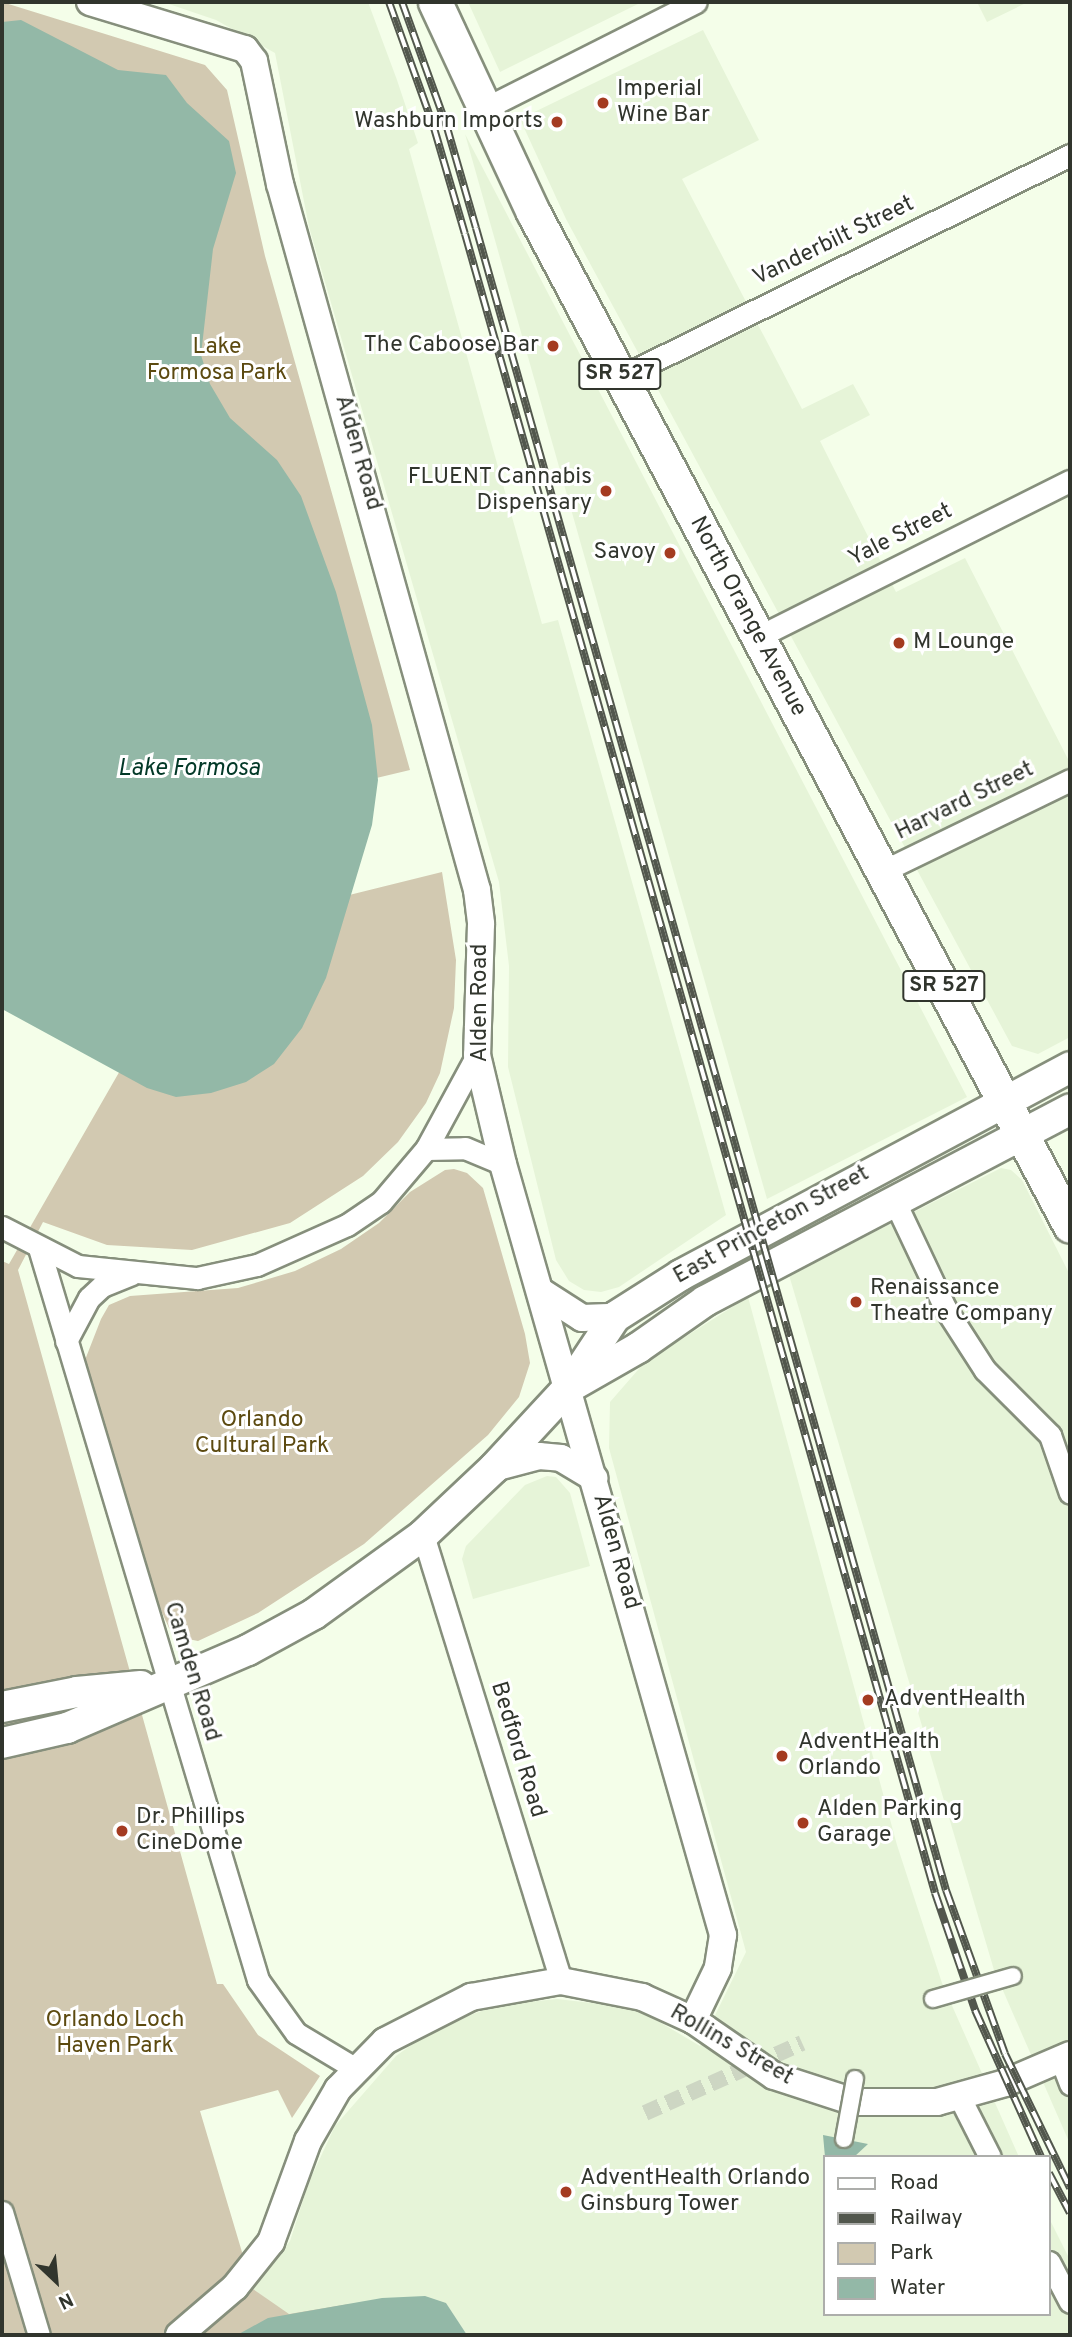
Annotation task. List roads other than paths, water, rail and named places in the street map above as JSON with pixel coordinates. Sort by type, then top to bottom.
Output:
[{"type":"main road","name":"North Orange Avenue","points":[[435,2],[484,109],[756,638],[1023,1133],[1070,1226]]},
{"type":"main road","name":"East Princeton Street","points":[[2,1743],[67,1728],[248,1650],[314,1614],[423,1535],[494,1468],[568,1388],[615,1317],[681,1275],[1070,1067]]},
{"type":"main road","name":"East Princeton Street","points":[[568,1388],[638,1348],[705,1301],[1070,1109]]},
{"type":"main road","name":"East Princeton Street","points":[[2,1707],[77,1692],[166,1684]]},
{"type":"street","name":"Alden Road","points":[[90,2],[245,49],[254,61],[280,184],[478,890],[481,936],[477,1055],[503,1164],[723,1935],[718,1968],[693,2020]]},
{"type":"street","points":[[484,109],[696,2]]},
{"type":"street","name":"Vanderbilt Street","points":[[621,377],[1070,155]]},
{"type":"street","name":"Yale Street","points":[[756,638],[1070,481]]},
{"type":"street","name":"Harvard Street","points":[[883,871],[1070,780]]},
{"type":"street","points":[[2,1227],[78,1266],[132,1274],[197,1278],[257,1265],[309,1244],[381,1202],[426,1149],[477,1055]]},
{"type":"street","points":[[426,1149],[465,1148],[503,1164]]},
{"type":"street","points":[[894,1200],[945,1308],[978,1359],[1050,1435],[1070,1493]]},
{"type":"street","name":"Camden Road","points":[[39,1248],[166,1684],[258,1980],[296,2033],[356,2069]]},
{"type":"street","points":[[66,1341],[89,1298],[102,1286],[132,1274]]},
{"type":"street","points":[[540,1291],[582,1318],[615,1317]]},
{"type":"street","points":[[494,1468],[538,1456],[561,1458],[594,1478]]},
{"type":"street","name":"Bedford Road","points":[[423,1535],[561,1981]]},
{"type":"street","points":[[933,1999],[1013,1976]]},
{"type":"street","name":"Rollins Street","points":[[179,2335],[235,2287],[271,2242],[308,2141],[326,2107],[356,2069],[385,2041],[468,1998],[502,1988],[561,1981],[642,1997],[693,2020],[774,2076],[810,2090],[854,2102],[910,2104],[959,2096],[1067,2066]]},
{"type":"street","points":[[844,2139],[856,2079]]},
{"type":"street","points":[[959,2096],[989,2155]]},
{"type":"street","points":[[2,2212],[39,2335]]},
{"type":"street","points":[[1051,2266],[1070,2302]]},
{"type":"water","name":"Lake Formosa","points":[[21,20],[118,70],[166,75],[187,103],[229,141],[236,173],[213,249],[201,355],[210,384],[230,418],[277,460],[301,496],[336,592],[372,725],[378,780],[372,825],[326,978],[302,1028],[274,1064],[246,1082],[211,1093],[176,1097],[147,1088],[2,1009],[2,22]]},
{"type":"water","points":[[823,2135],[868,2144],[856,2155],[825,2155]]},
{"type":"water","points":[[425,2296],[446,2303],[467,2335],[237,2335],[268,2318],[382,2298]]},
{"type":"tunnel","points":[[645,2113],[802,2043]]},
{"type":"railway","points":[[389,2],[434,128],[465,234],[935,1893],[975,2010],[1040,2155]]},
{"type":"railway","points":[[402,2],[446,124],[476,228],[946,1890],[1005,2054],[1070,2188]]},
{"type":"railway","points":[[1051,2177],[1070,2213]]},
{"type":"place","name":"Imperial Wine Bar","points":[[603,103]]},
{"type":"place","name":"Washburn Imports","points":[[557,122]]},
{"type":"place","name":"The Caboose Bar","points":[[553,346]]},
{"type":"place","name":"FLUENT Cannabis Dispensary","points":[[606,491]]},
{"type":"place","name":"Savoy","points":[[670,553]]},
{"type":"place","name":"M Lounge","points":[[899,643]]},
{"type":"place","name":"Renaissance Theatre Company","points":[[856,1302]]},
{"type":"place","name":"AdventHealth","points":[[868,1700]]},
{"type":"place","name":"AdventHealth Orlando","points":[[782,1756]]},
{"type":"place","name":"Alden Parking Garage","points":[[803,1823]]},
{"type":"place","name":"Dr. Phillips CineDome","points":[[122,1831]]},
{"type":"place","name":"AdventHealth Orlando Ginsburg Tower","points":[[566,2192]]},
{"type":"park label","name":"Lake Formosa Park","points":[[217,361]]},
{"type":"park label","name":"Orlando Cultural Park","points":[[262,1434]]},
{"type":"park label","name":"Orlando Loch Haven Park","points":[[115,2034]]}]
